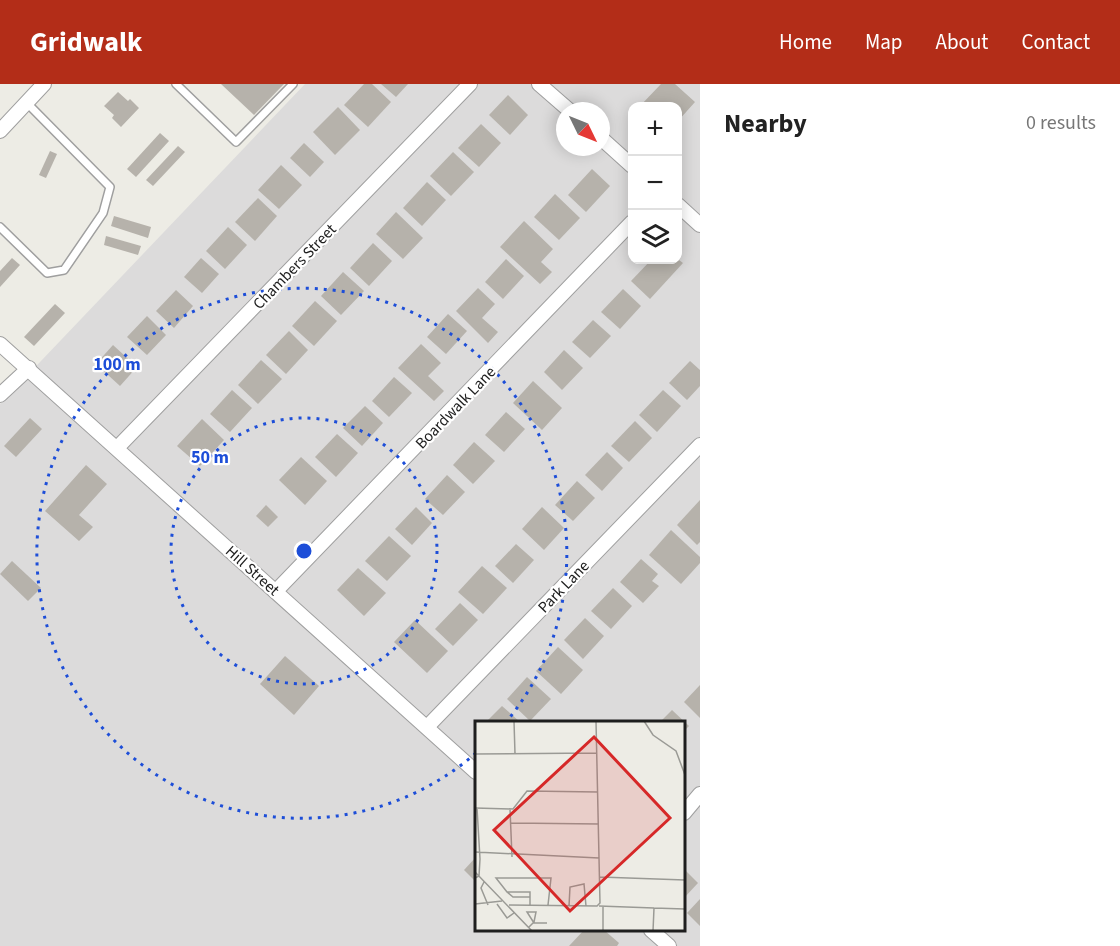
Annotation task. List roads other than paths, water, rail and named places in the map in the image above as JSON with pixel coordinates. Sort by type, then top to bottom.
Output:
[{"type":"street","points":[[0,131],[44,84]]},
{"type":"street","name":"Chambers Street","points":[[117,448],[470,84]]},
{"type":"street","points":[[538,84],[559,102]]},
{"type":"street","points":[[610,146],[628,162]]},
{"type":"street","points":[[682,209],[700,225]]},
{"type":"street","name":"Boardwalk Lane","points":[[276,591],[628,227]]},
{"type":"street","name":"Hill Street","points":[[0,344],[475,770]]},
{"type":"street","points":[[0,395],[29,368]]},
{"type":"street","name":"Park Lane","points":[[427,727],[700,445]]},
{"type":"street","points":[[685,812],[700,794]]},
{"type":"street","points":[[652,931],[669,946]]},
{"type":"lane","points":[[176,84],[236,142],[293,84]]},
{"type":"lane","points":[[0,227],[47,273],[64,270],[104,213],[110,187],[27,103]]}]
